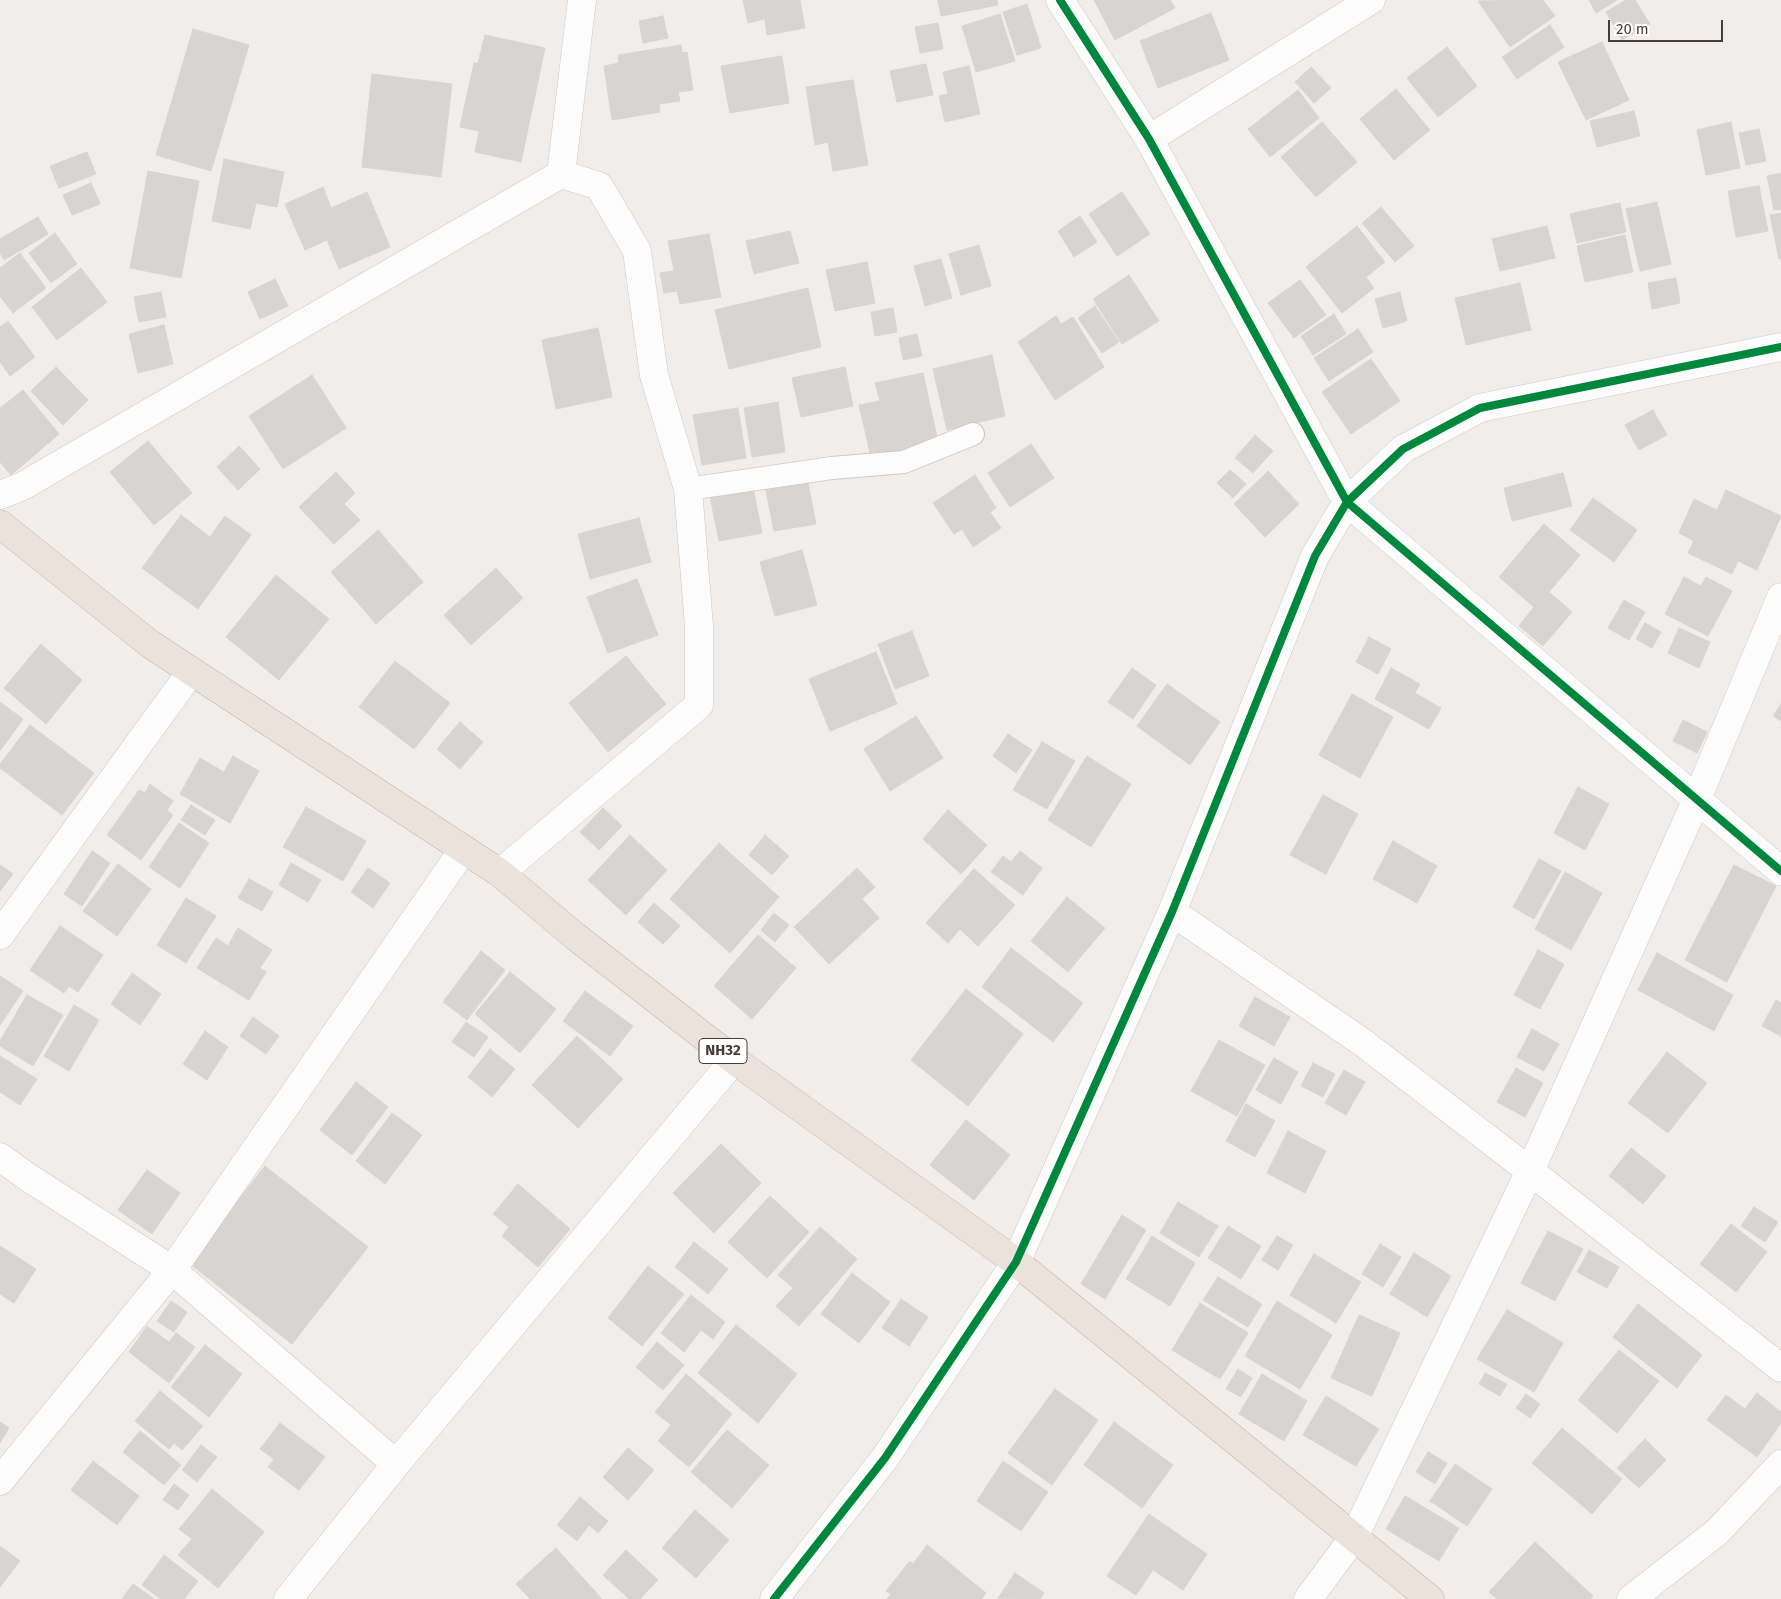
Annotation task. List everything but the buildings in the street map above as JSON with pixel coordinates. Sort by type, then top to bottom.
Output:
[{"type":"highway","name":"NH32","points":[[0,524],[150,644],[500,874],[576,937],[734,1060],[1016,1262],[1430,1599]]},
{"type":"street","points":[[561,174],[582,0]]},
{"type":"street","points":[[1060,0],[1149,139],[1347,502],[1781,871]]},
{"type":"street","points":[[1149,139],[1371,0]]},
{"type":"street","points":[[0,495],[21,487],[561,174],[599,186],[637,251],[654,374],[688,489],[699,626],[698,705],[500,874]]},
{"type":"street","points":[[774,1599],[885,1458],[1016,1262],[1172,912],[1314,556],[1347,502],[1403,448],[1480,408],[1781,347]]},
{"type":"street","points":[[1308,1599],[1354,1537],[1530,1171],[1697,799],[1781,597]]},
{"type":"street","points":[[0,935],[191,672]]},
{"type":"street","points":[[0,1481],[172,1270],[463,850]]},
{"type":"street","points":[[1172,912],[1362,1042],[1781,1368]]},
{"type":"street","points":[[288,1599],[396,1464],[734,1060]]},
{"type":"street","points":[[0,1157],[26,1176],[172,1270],[396,1464]]},
{"type":"street","points":[[1631,1599],[1717,1532],[1781,1464]]},
{"type":"lane","points":[[688,489],[832,468],[904,462],[973,434]]},
{"type":"cycle path","points":[[1060,0],[1149,139],[1347,502],[1781,871]]},
{"type":"cycle path","points":[[774,1599],[885,1458],[1016,1262],[1172,912],[1315,556],[1347,502],[1403,449],[1480,408],[1781,347]]}]
